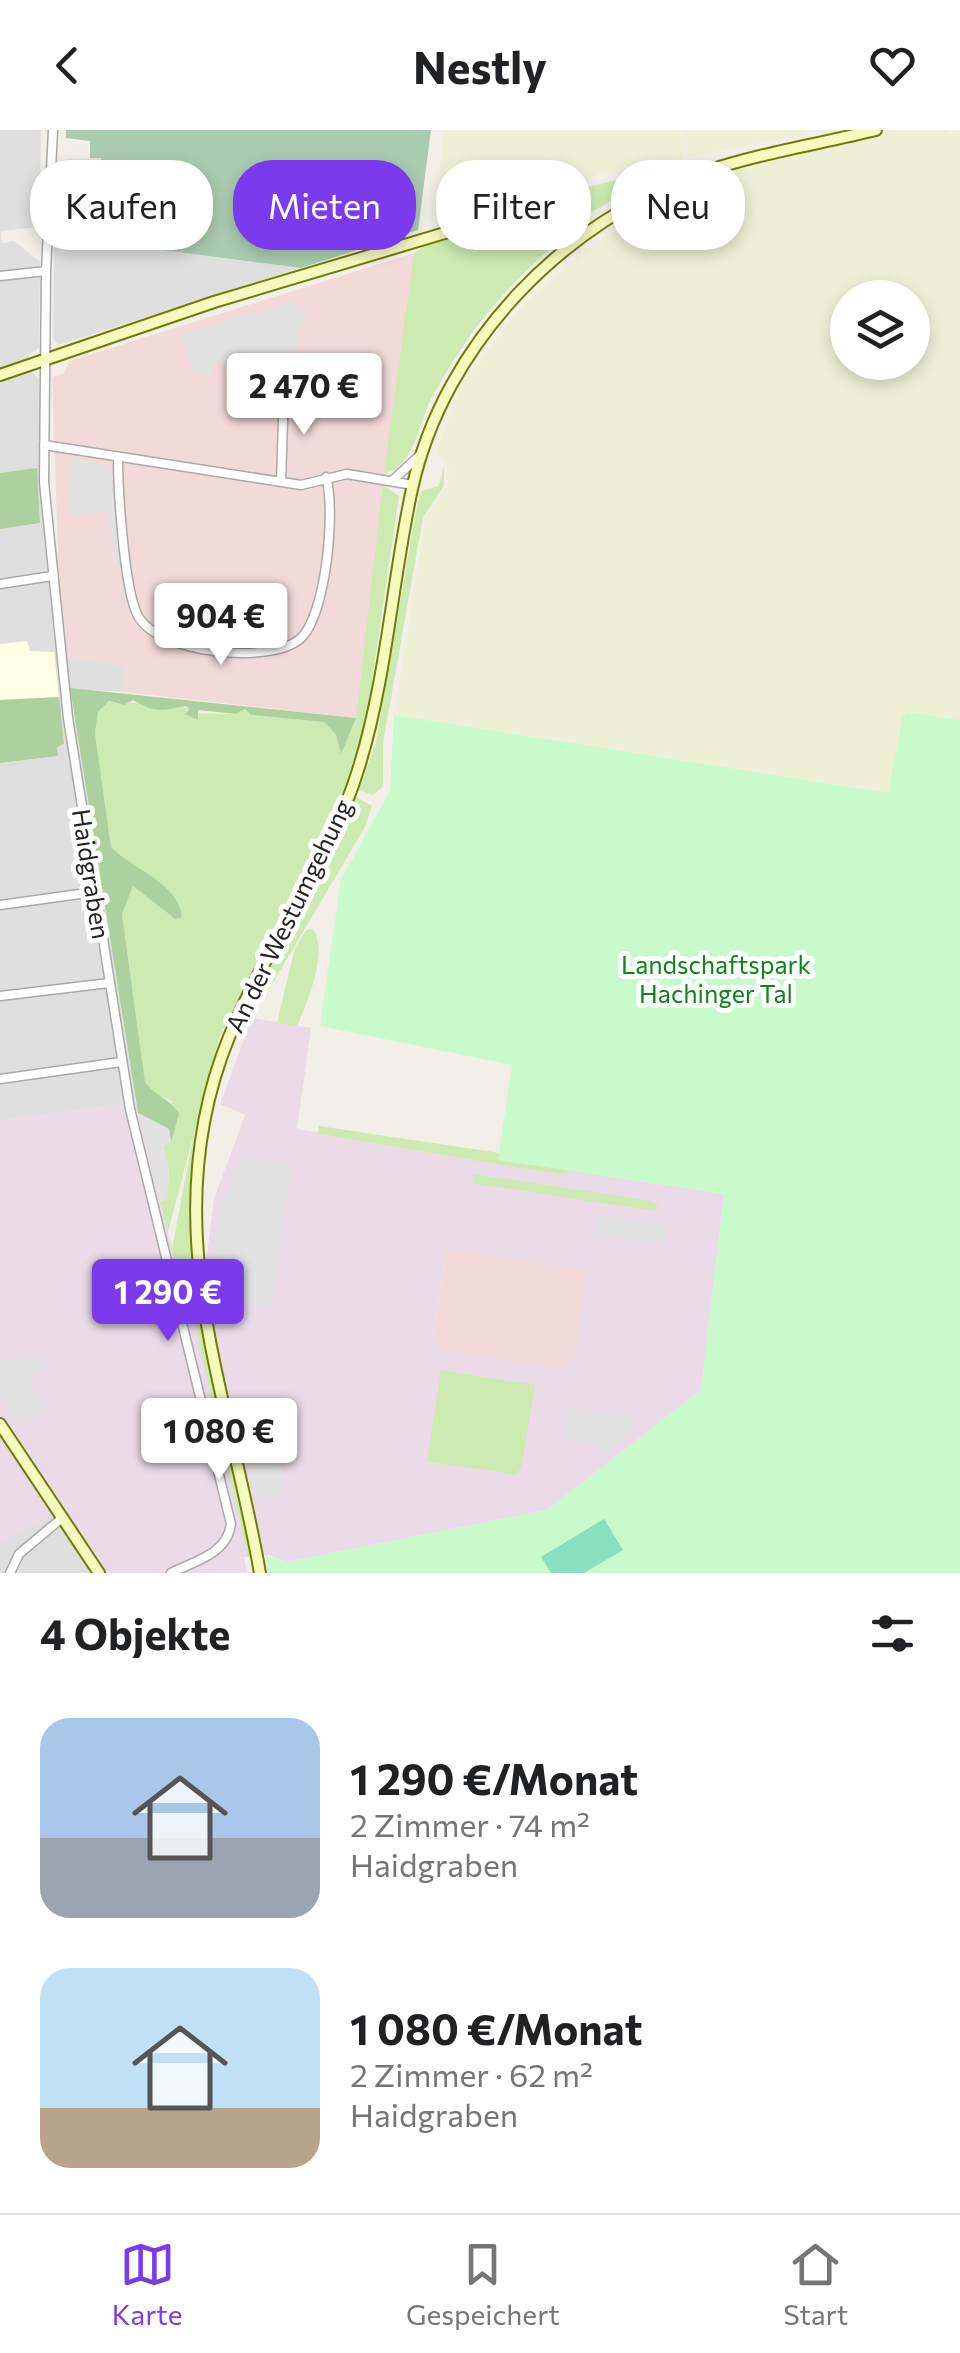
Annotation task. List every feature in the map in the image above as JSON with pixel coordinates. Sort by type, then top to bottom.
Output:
[{"type":"main road","name":"An der Westumgehung","points":[[591,231],[644,198],[714,169],[876,130]]},
{"type":"main road","points":[[591,219],[609,218]]},
{"type":"main road","points":[[0,374],[436,236]]},
{"type":"main road","name":"An der Westumgehung","points":[[260,1573],[204,1322],[194,1234],[199,1153],[227,1042],[248,993],[330,842],[357,774],[374,715],[412,485],[422,452],[450,388],[492,324],[569,250]]},
{"type":"main road","points":[[0,1424],[99,1573]]},
{"type":"street","name":"Haidgraben","points":[[53,130],[44,445],[52,576],[94,892],[122,1062],[230,1520],[222,1546],[171,1573]]},
{"type":"street","points":[[0,276],[46,271]]},
{"type":"street","points":[[281,482],[284,389]]},
{"type":"street","points":[[44,445],[300,485],[347,474],[412,485]]},
{"type":"street","points":[[393,480],[422,452]]},
{"type":"street","points":[[118,456],[136,612],[156,638],[179,645],[270,653],[286,648],[308,630],[318,606],[331,511],[326,478]]},
{"type":"street","points":[[0,584],[52,576]]},
{"type":"street","points":[[0,905],[94,892]]},
{"type":"street","points":[[0,996],[108,983]]},
{"type":"street","points":[[0,1079],[122,1062]]},
{"type":"street","points":[[10,1573],[28,1545],[62,1518]]},
{"type":"shaded area","points":[[0,130],[41,130],[41,160],[30,160],[30,228],[1,231],[2,243],[14,241],[40,262],[39,348],[29,354],[29,368],[39,380],[43,528],[61,688],[70,687],[65,656],[126,666],[124,692],[70,689],[136,1102],[0,1121],[0,763],[57,756],[59,697],[0,700],[0,529],[40,523],[37,469],[0,473]]},
{"type":"shaded area","points":[[66,130],[431,130],[416,231],[416,160],[233,160],[233,250],[356,250],[301,268],[163,250],[213,250],[213,160],[101,160],[90,158],[90,141],[66,138]]},
{"type":"shaded area","points":[[443,130],[681,130],[684,158],[611,160],[611,172],[591,177],[591,160],[441,160]]},
{"type":"shaded area","points":[[684,130],[804,130],[805,134],[687,157]]},
{"type":"shaded area","points":[[895,130],[947,130],[948,135],[960,130],[960,720],[908,712],[889,793],[394,715],[425,518],[447,487],[445,459],[437,454],[461,387],[518,310],[585,250],[591,250],[591,245],[611,232],[611,250],[745,250],[745,168]]},
{"type":"shaded area","points":[[54,250],[159,250],[301,268],[58,345],[53,338]]},
{"type":"shaded area","points":[[414,253],[356,718],[124,692],[126,666],[65,656],[54,555],[58,552],[52,377],[63,374],[70,361]]},
{"type":"shaded area","points":[[296,300],[298,306],[306,307],[287,386],[254,381],[255,369],[212,363],[210,374],[193,371],[182,335]]},
{"type":"shaded area","points":[[71,457],[110,466],[120,562],[114,563],[108,511],[70,515]]},
{"type":"shaded area","points":[[27,641],[30,651],[54,652],[59,697],[0,700],[0,644]]},
{"type":"shaded area","points":[[252,1018],[311,1028],[297,1129],[724,1194],[701,1390],[547,1510],[287,1562],[268,1555],[244,1557],[247,1573],[91,1573],[52,1513],[0,1543],[0,1121],[136,1102],[174,1256],[206,1263],[214,1199],[245,1115],[220,1104]],"holes":[[[447,1249],[587,1270],[574,1360],[562,1369],[443,1350],[433,1336]]]},
{"type":"shaded area","points":[[138,1113],[169,1129],[171,1142],[163,1147],[169,1171],[167,1200],[160,1200]]},
{"type":"shaded area","points":[[241,1158],[292,1165],[270,1310],[218,1302],[211,1266],[222,1202]]},
{"type":"shaded area","points":[[596,1214],[662,1224],[669,1220],[665,1243],[652,1241],[651,1245],[593,1232]]},
{"type":"shaded area","points":[[447,1249],[587,1270],[574,1360],[562,1369],[443,1350],[433,1337]]},
{"type":"shaded area","points":[[38,1356],[45,1367],[28,1379],[47,1408],[19,1426],[0,1397],[0,1361]]},
{"type":"shaded area","points":[[567,1407],[632,1416],[630,1431],[598,1459],[600,1444],[562,1438]]},
{"type":"shaded area","points":[[240,1427],[289,1434],[279,1498],[255,1496]]},
{"type":"shaded area","points":[[52,1513],[91,1573],[0,1573],[0,1543]]},
{"type":"green space","points":[[611,181],[611,201],[591,212],[591,186]]},
{"type":"green space","points":[[436,241],[436,250],[549,250],[471,334],[431,399],[409,453],[394,470],[384,474],[414,253]]},
{"type":"green space","points":[[444,466],[444,486],[423,517],[383,743],[383,786],[373,795],[359,790],[376,742],[415,516],[421,491],[439,486]]},
{"type":"green space","points":[[37,468],[40,523],[0,529],[0,473]]},
{"type":"green space","points":[[383,485],[399,496],[367,715],[346,785],[219,1038],[168,1232],[160,1201],[167,1199],[169,1171],[163,1146],[172,1101],[153,1093],[145,1083],[122,914],[133,885],[174,919],[111,847],[95,733],[98,712],[110,701],[190,709],[186,713],[235,714],[245,709],[251,715],[324,722],[336,735],[341,753],[356,718]]},
{"type":"green space","points":[[70,688],[356,718],[341,754],[336,735],[324,722],[251,715],[245,709],[236,714],[198,710],[198,720],[185,714],[190,709],[185,706],[158,710],[133,700],[124,705],[109,701],[98,712],[95,733],[111,847],[164,886],[179,905],[182,917],[175,919],[133,886],[122,914],[145,1082],[179,1114],[171,1142],[169,1129],[138,1113]]},
{"type":"green space","points":[[59,697],[64,744],[57,747],[58,756],[0,763],[0,700]]},
{"type":"green space","name":"Landschaftspark Hachinger Tal","points":[[907,712],[960,720],[960,1573],[268,1573],[266,1555],[287,1562],[547,1510],[701,1390],[724,1194],[498,1160],[512,1065],[320,1026],[341,879],[390,791],[394,715],[888,793]]},
{"type":"green space","points":[[356,797],[372,806],[365,827],[268,991],[259,985],[335,845]]},
{"type":"green space","points":[[313,929],[318,963],[306,1004],[297,1026],[277,1023],[295,948],[306,930]]},
{"type":"green space","points":[[319,1126],[573,1164],[567,1174],[551,1173],[318,1134]]},
{"type":"green space","points":[[194,1132],[190,1210],[196,1291],[253,1556],[248,1557],[199,1344],[188,1262],[174,1256],[172,1249]]},
{"type":"green space","points":[[474,1174],[653,1201],[658,1206],[653,1211],[472,1183]]},
{"type":"green space","points":[[441,1370],[535,1385],[521,1468],[516,1474],[427,1462]]},
{"type":"green space","points":[[604,1519],[623,1550],[584,1573],[551,1573],[541,1557]]}]
